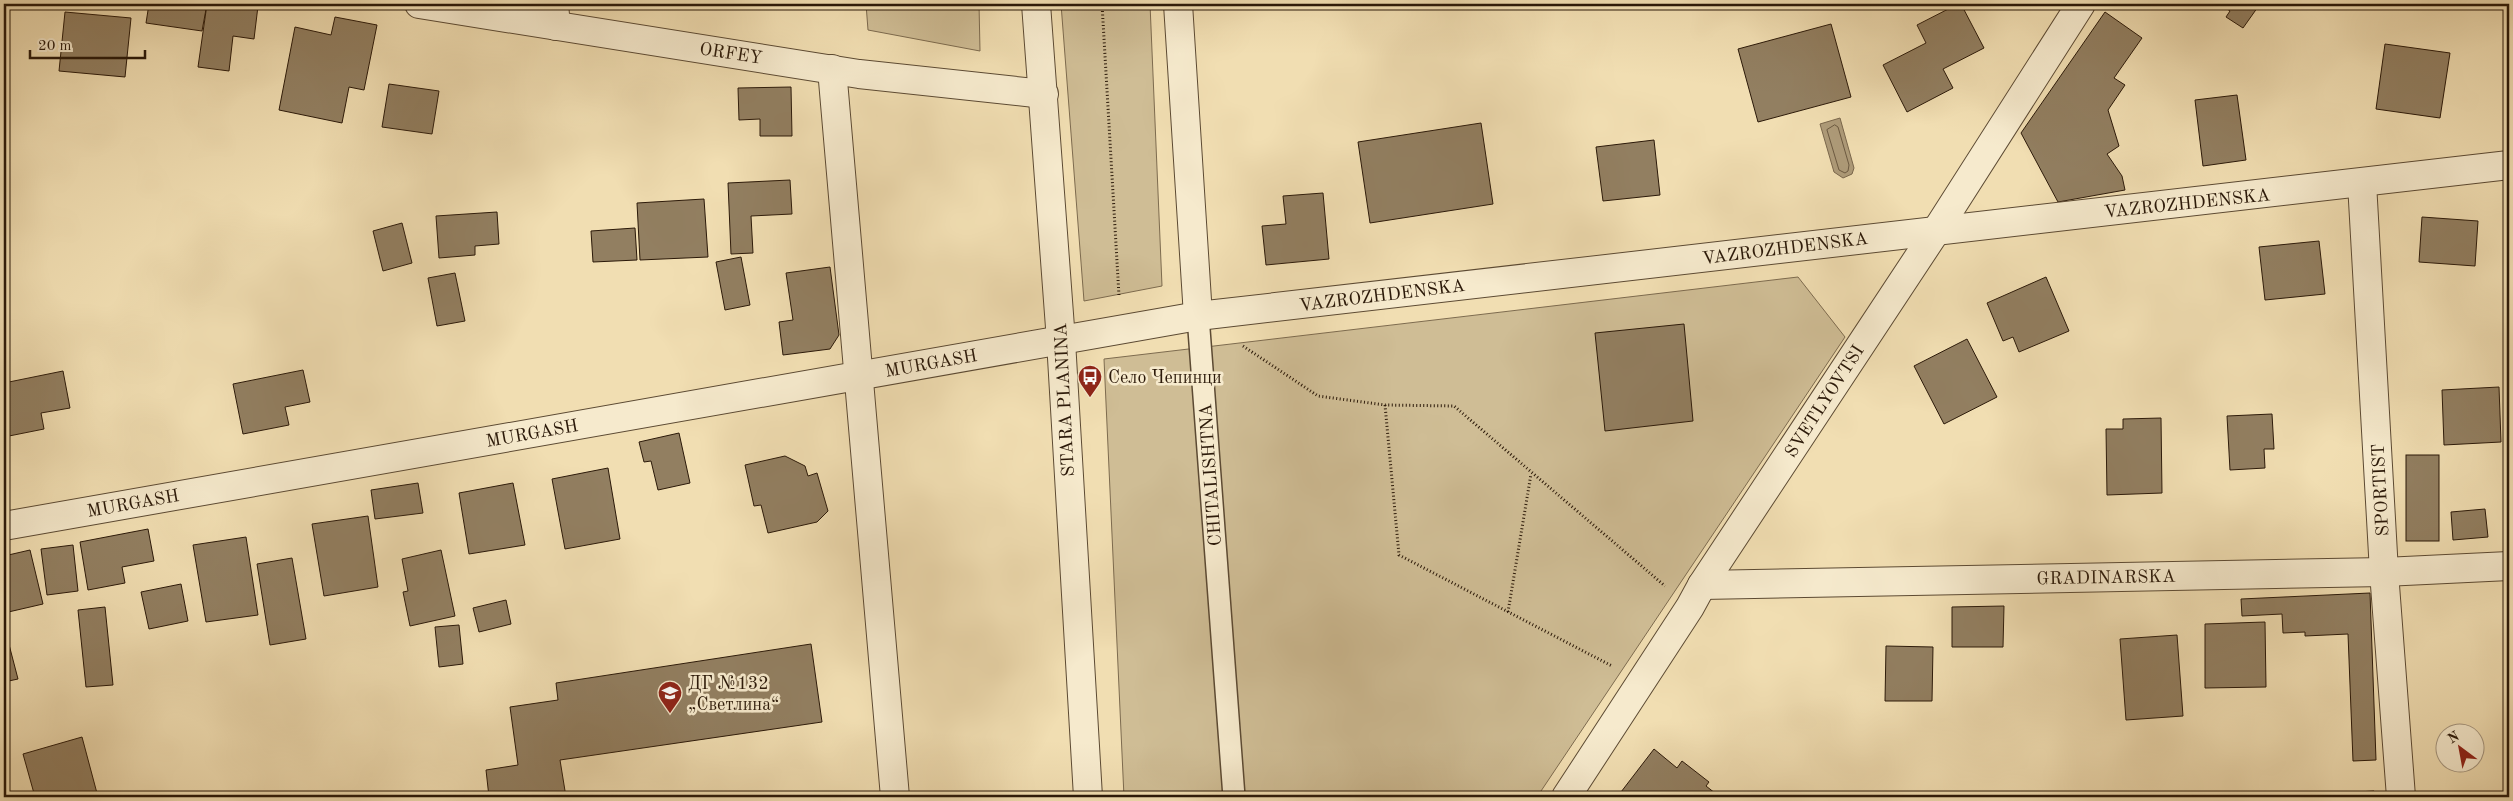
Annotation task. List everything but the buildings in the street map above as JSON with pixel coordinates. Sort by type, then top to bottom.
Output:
[{"type":"street","name":"ORFEY","points":[[418,4],[555,15],[859,74],[1044,94]]},
{"type":"street","name":"STARA PLANINA","points":[[1036,4],[1061,341],[1088,797]]},
{"type":"street","name":"CHITALISHTNA","points":[[1178,4],[1198,316]]},
{"type":"street","name":"SVETLYOVTSI","points":[[1566,797],[2081,4]]},
{"type":"street","points":[[832,69],[895,797]]},
{"type":"street","name":"VAZROZHDENSKA","points":[[1061,341],[1198,316],[2509,165]]},
{"type":"street","name":"SPORTIST","points":[[2362,183],[2384,572],[2401,797]]},
{"type":"street","name":"MURGASH","points":[[4,526],[1061,341]]},
{"type":"street","name":"GRADINARSKA","points":[[1696,596],[2509,566]]},
{"type":"lane","name":"CHITALISHTNA","points":[[1198,316],[1234,797]]},
{"type":"path","points":[[1102,4],[1121,331]]},
{"type":"path","points":[[1198,316],[1318,396],[1385,405],[1454,406],[1531,473],[1696,596]]},
{"type":"path","points":[[1385,405],[1399,555],[1642,681]]},
{"type":"path","points":[[1508,612],[1531,473]]},
{"type":"shaded area","points":[[866,4],[979,4],[980,51],[868,30]]},
{"type":"shaded area","points":[[1061,4],[1150,4],[1162,286],[1084,301]]},
{"type":"shaded area","points":[[1798,277],[1845,337],[1537,797],[1124,797],[1104,359]]},
{"type":"water","points":[[1840,118],[1854,168],[1852,174],[1843,178],[1834,172],[1820,124]]},
{"type":"place","name":"Село Чепинци","points":[[1090,398]]},
{"type":"place","name":"ДГ №132 „Светлина“","points":[[670,714]]}]
